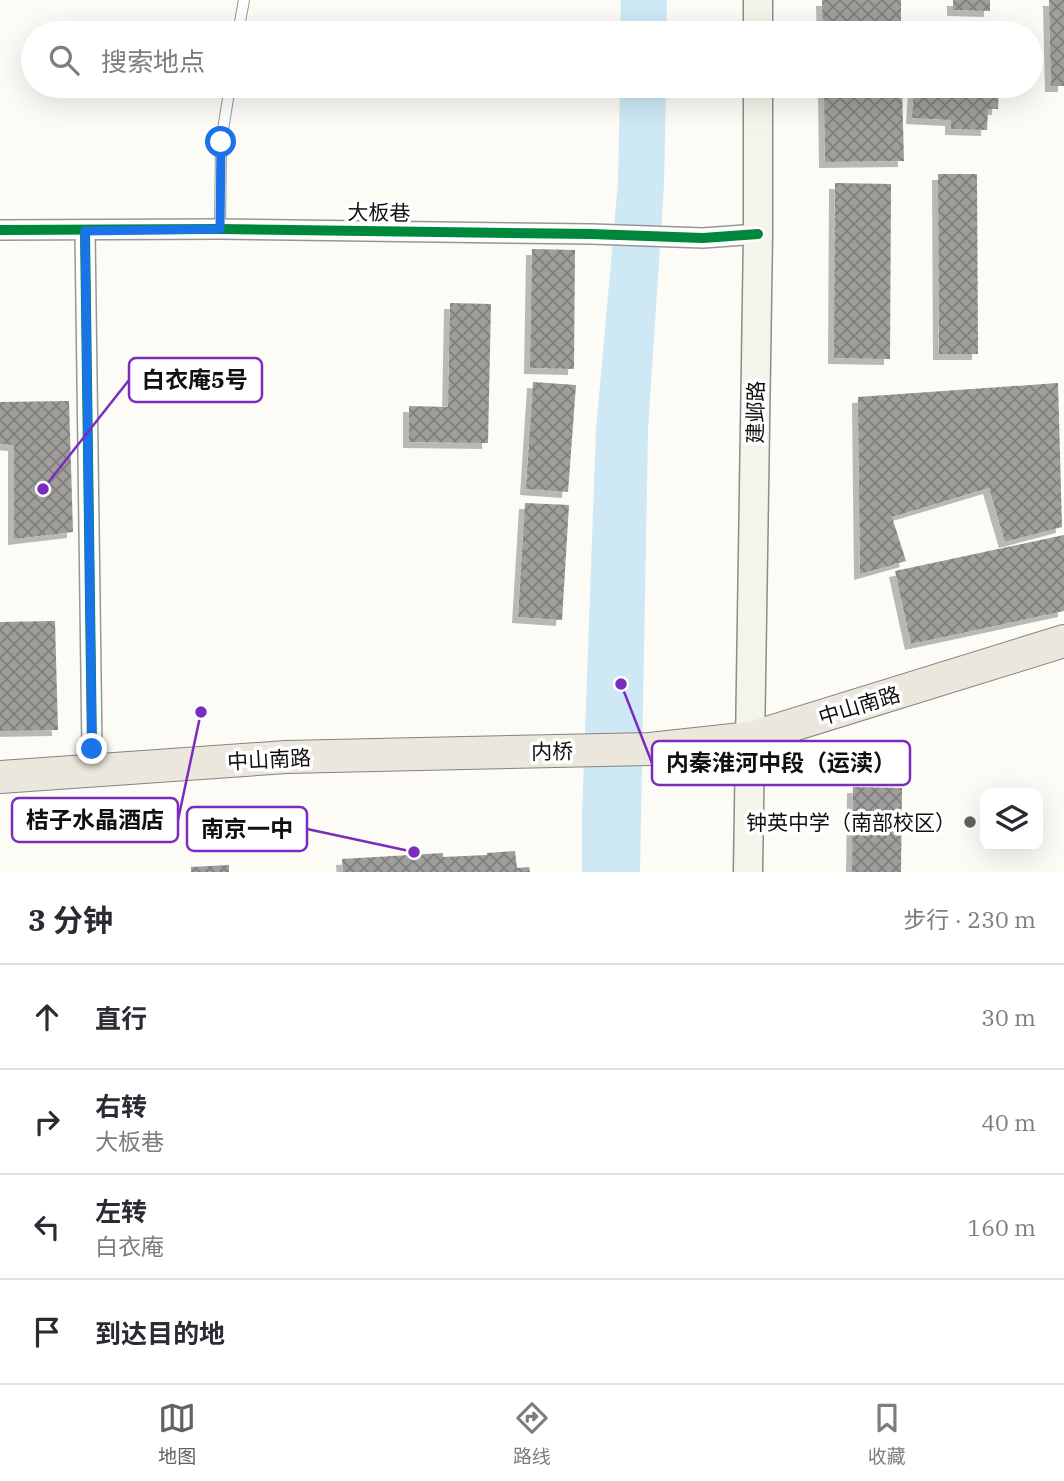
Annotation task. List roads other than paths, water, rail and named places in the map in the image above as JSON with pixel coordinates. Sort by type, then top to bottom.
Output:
[{"type":"main road","points":[[758,0],[758,21]]},
{"type":"main road","name":"建邺路","points":[[748,872],[758,98]]},
{"type":"main road","name":"中山南路","points":[[751,738],[1064,641]]},
{"type":"street","name":"大板巷","points":[[0,230],[220,229],[703,238],[758,234]]},
{"type":"street","points":[[85,231],[92,749]]},
{"type":"lane","points":[[240,21],[244,0]]},
{"type":"lane","points":[[220,229],[221,142],[228,98]]},
{"type":"lane","points":[[0,777],[286,757],[650,749],[751,738]]},
{"type":"water","points":[[621,0],[667,0],[666,21],[620,21]]},
{"type":"water","points":[[620,98],[666,98],[664,185],[648,430],[640,872],[582,872],[596,430],[618,183]]},
{"type":"place","name":"白衣庵5号","points":[[43,489]]},
{"type":"place","name":"内秦淮河中段（运渎）","points":[[621,684]]},
{"type":"place","name":"桔子水晶酒店","points":[[201,712]]},
{"type":"place","name":"钟英中学（南部校区）","points":[[970,822]]},
{"type":"place","name":"南京一中","points":[[414,852]]}]
